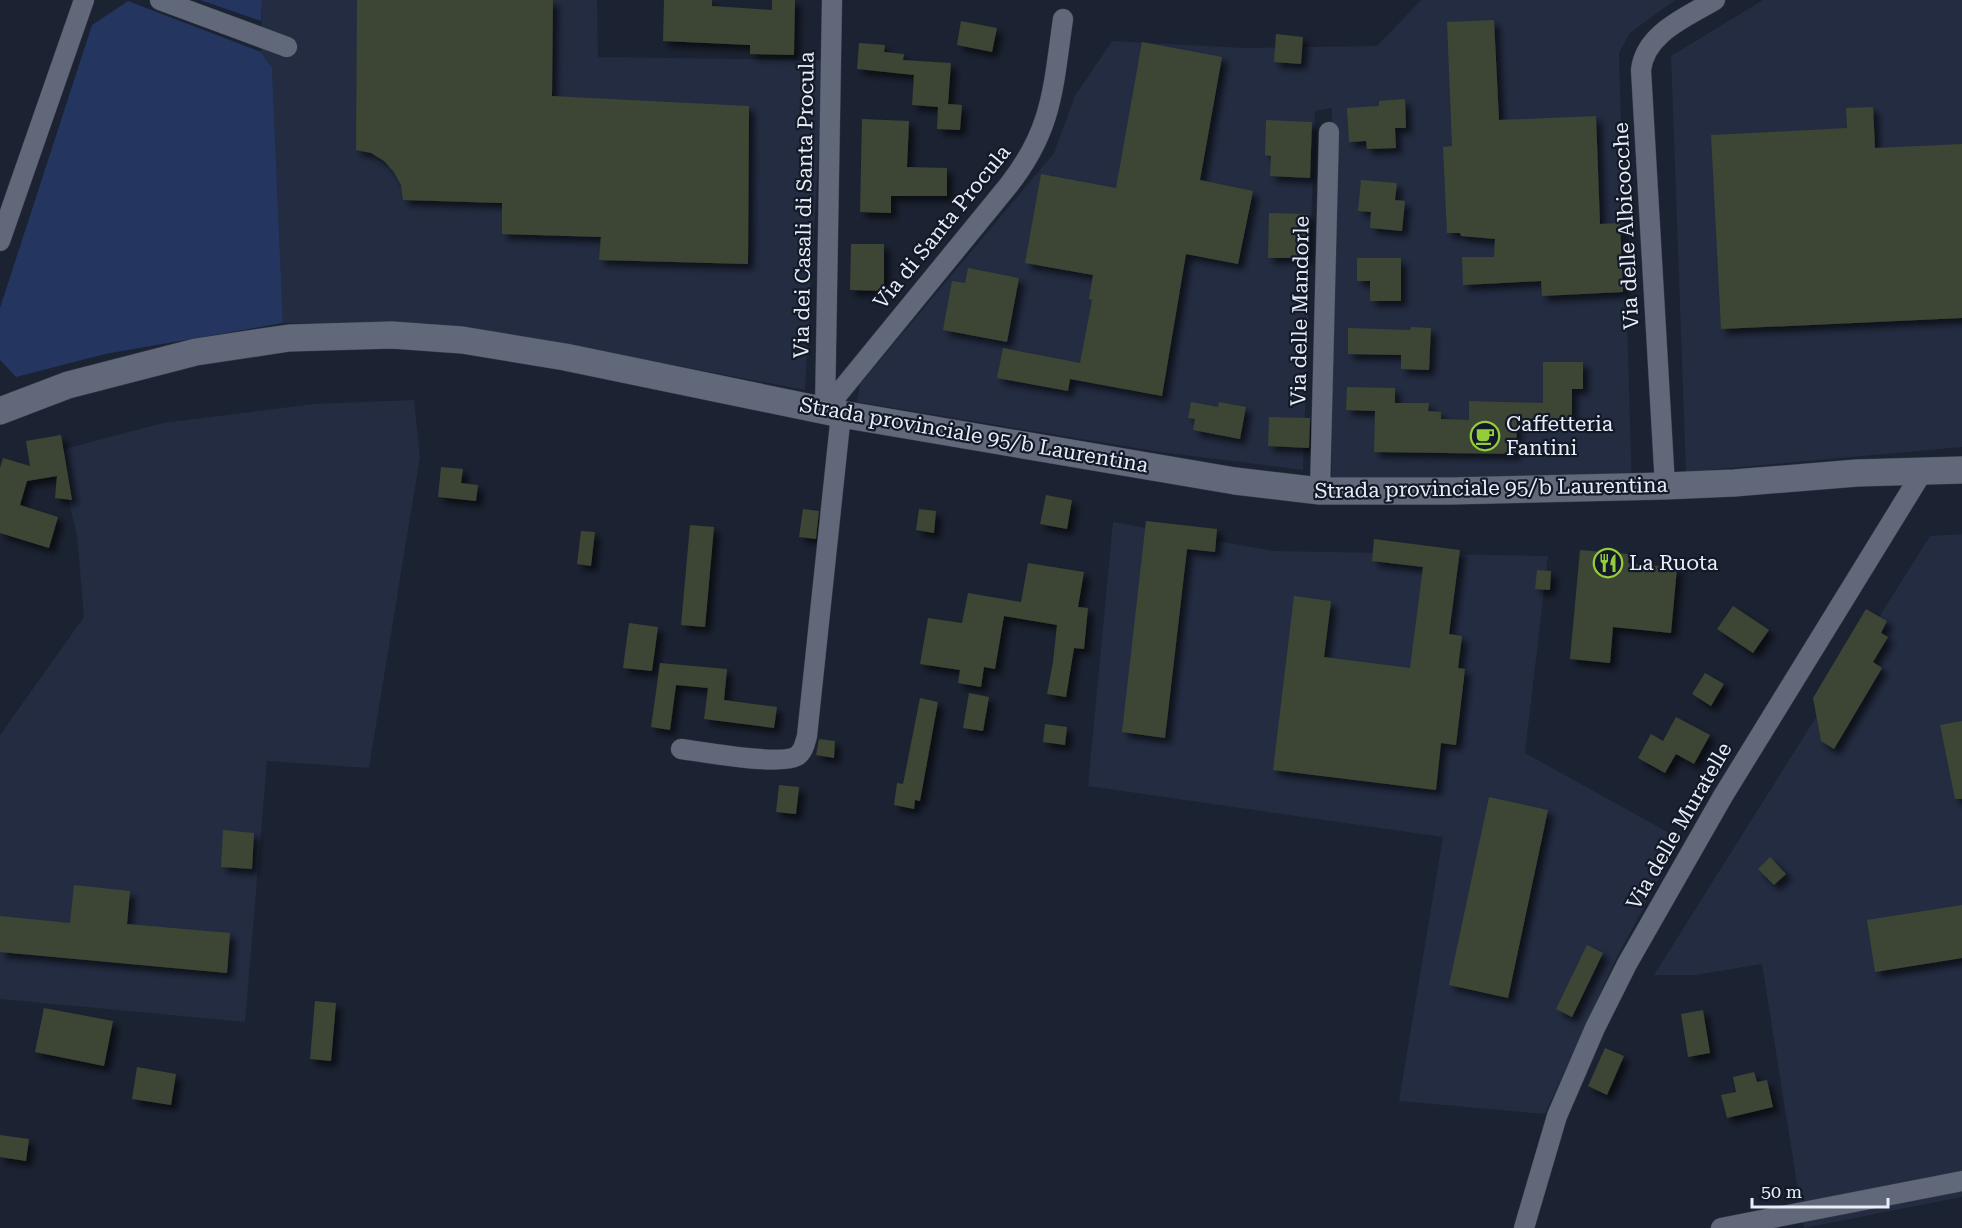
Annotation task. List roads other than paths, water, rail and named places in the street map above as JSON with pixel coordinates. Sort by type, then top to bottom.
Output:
[{"type":"main road","name":"Strada provinciale 95/b Laurentina","points":[[0,411],[68,385],[196,352],[289,338],[356,335],[434,338],[508,347],[833,412],[1235,481],[1320,491],[1450,491],[1665,486],[1857,473],[1962,470]]},
{"type":"street","points":[[0,241],[84,0]]},
{"type":"street","points":[[160,0],[287,47]]},
{"type":"street","name":"Via dei Casali di Santa Procula","points":[[681,749],[776,760],[794,758],[804,748],[808,724],[833,412],[832,0]]},
{"type":"street","name":"Via delle Albicocche","points":[[1665,486],[1641,70],[1647,48],[1654,40],[1715,0]]},
{"type":"street","name":"Via di Santa Procula","points":[[833,412],[1028,160],[1049,108],[1063,19]]},
{"type":"street","name":"Via delle Mandorle","points":[[1320,491],[1329,132]]},
{"type":"street","name":"Via delle Muratelle","points":[[1524,1228],[1557,1116],[1595,1028],[1627,964],[1723,796],[1923,471]]},
{"type":"street","points":[[1721,1228],[1962,1181]]},
{"type":"place","name":"Caffetteria Fantini","points":[[1485,436]]},
{"type":"place","name":"La Ruota","points":[[1608,563]]}]
